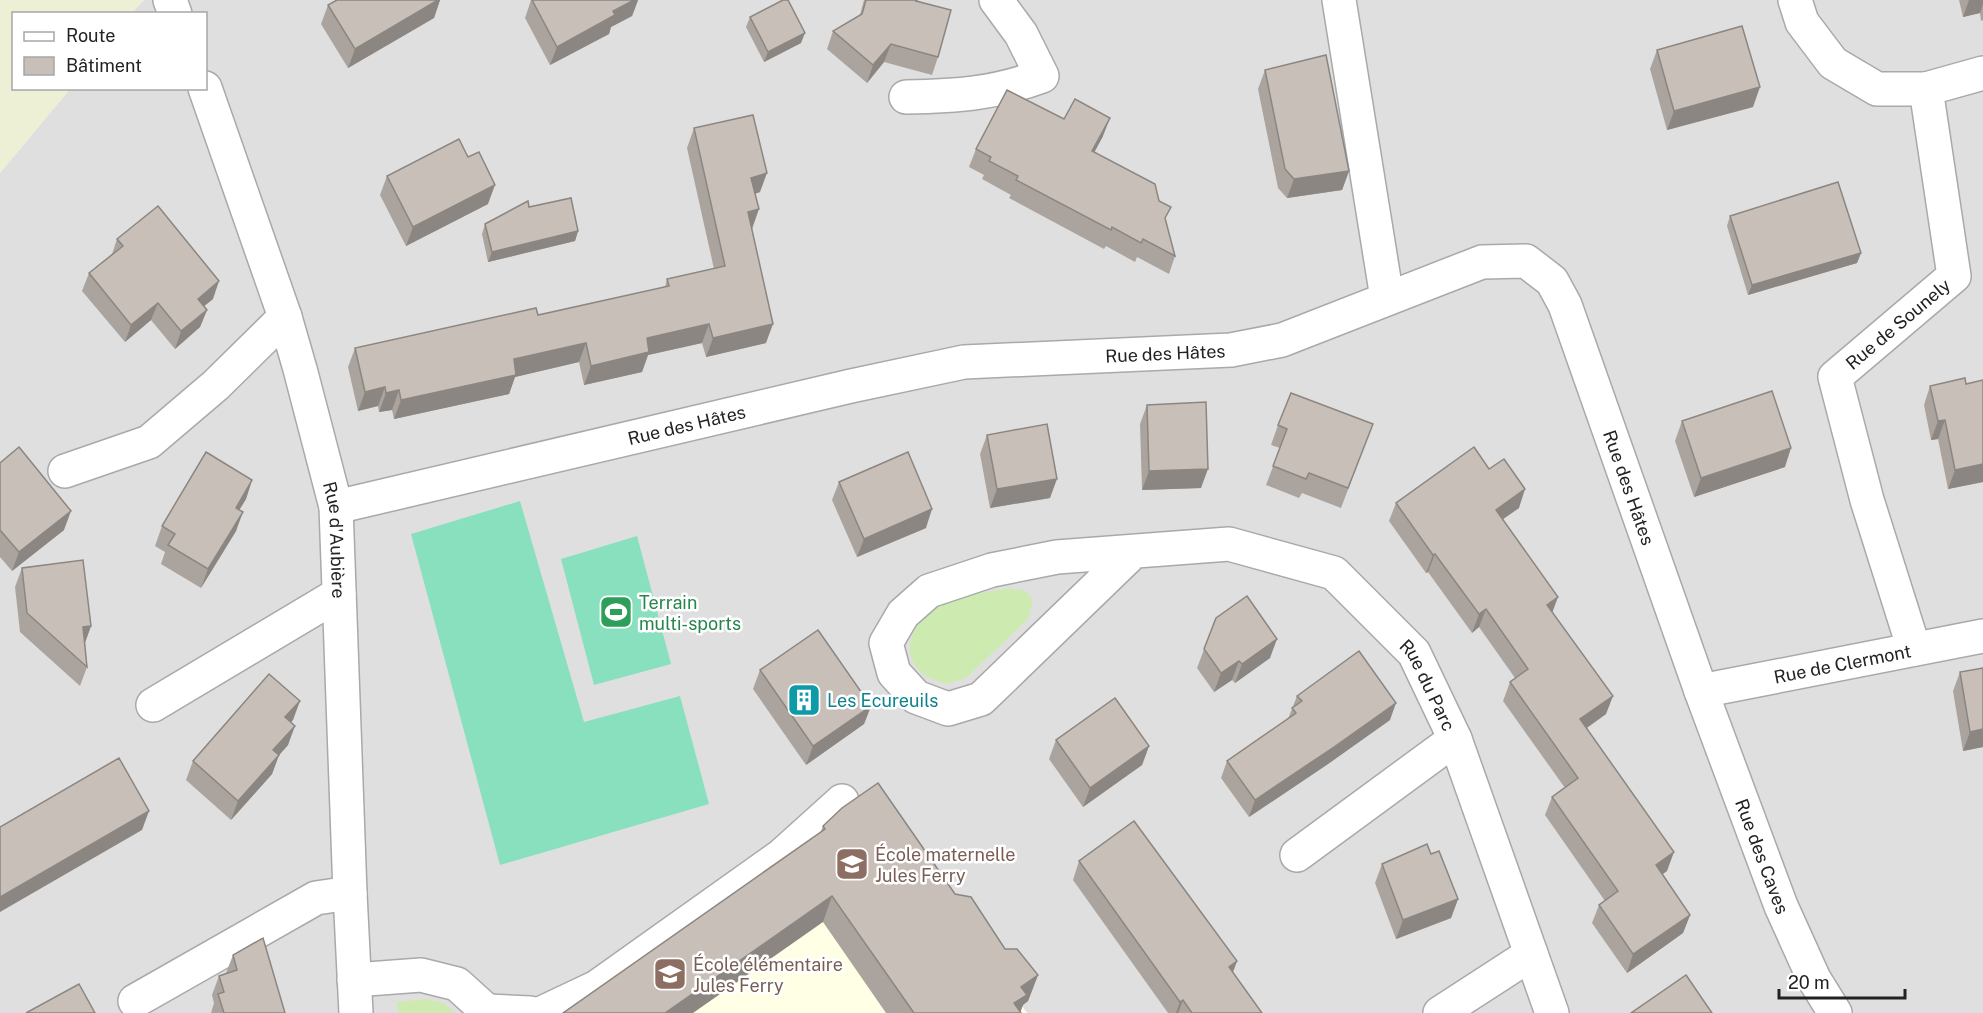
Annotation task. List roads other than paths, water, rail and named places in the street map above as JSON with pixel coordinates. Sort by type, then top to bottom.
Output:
[{"type":"street","points":[[906,97],[982,93],[1014,86],[1042,76],[1021,34],[996,0]]},
{"type":"street","points":[[1339,0],[1387,298]]},
{"type":"street","points":[[1795,0],[1802,22],[1833,63],[1877,89],[1926,89],[1983,73]]},
{"type":"street","name":"Rue de Sounely","points":[[1914,649],[1867,500],[1835,377],[1954,276],[1926,89]]},
{"type":"street","name":"Rue d'Aubière","points":[[206,90],[285,317],[336,507],[356,1013]]},
{"type":"street","name":"Rue des Hâtes","points":[[336,507],[851,386],[964,362],[1231,350],[1282,340],[1482,261],[1526,261],[1552,281],[1565,305],[1701,692]]},
{"type":"street","points":[[65,471],[149,442],[216,385],[285,317]]},
{"type":"street","name":"Rue du Parc","points":[[1133,552],[981,699],[948,709],[916,697],[894,673],[886,643],[903,615],[929,591],[992,570],[1057,557],[1229,544],[1334,573],[1414,653],[1455,739],[1552,1013]]},
{"type":"street","points":[[153,705],[339,594]]},
{"type":"street","name":"Rue de Clermont","points":[[1701,692],[1983,636]]},
{"type":"street","name":"Rue des Caves","points":[[1701,692],[1780,906],[1814,979],[1835,1013]]},
{"type":"street","points":[[1297,855],[1455,739]]},
{"type":"street","points":[[542,1013],[607,981],[781,856],[842,801]]},
{"type":"street","points":[[135,1001],[315,898],[350,893]]},
{"type":"street","points":[[1440,1013],[1531,954]]},
{"type":"street","points":[[354,980],[421,975],[457,984],[488,1012],[530,1013]]},
{"type":"place","name":"Terrain multi-sports","points":[[616,612]]},
{"type":"place","name":"Les Ecureuils","points":[[804,700]]},
{"type":"place","name":"École maternelle Jules Ferry","points":[[852,864]]},
{"type":"place","name":"École élémentaire Jules Ferry","points":[[670,974]]}]
